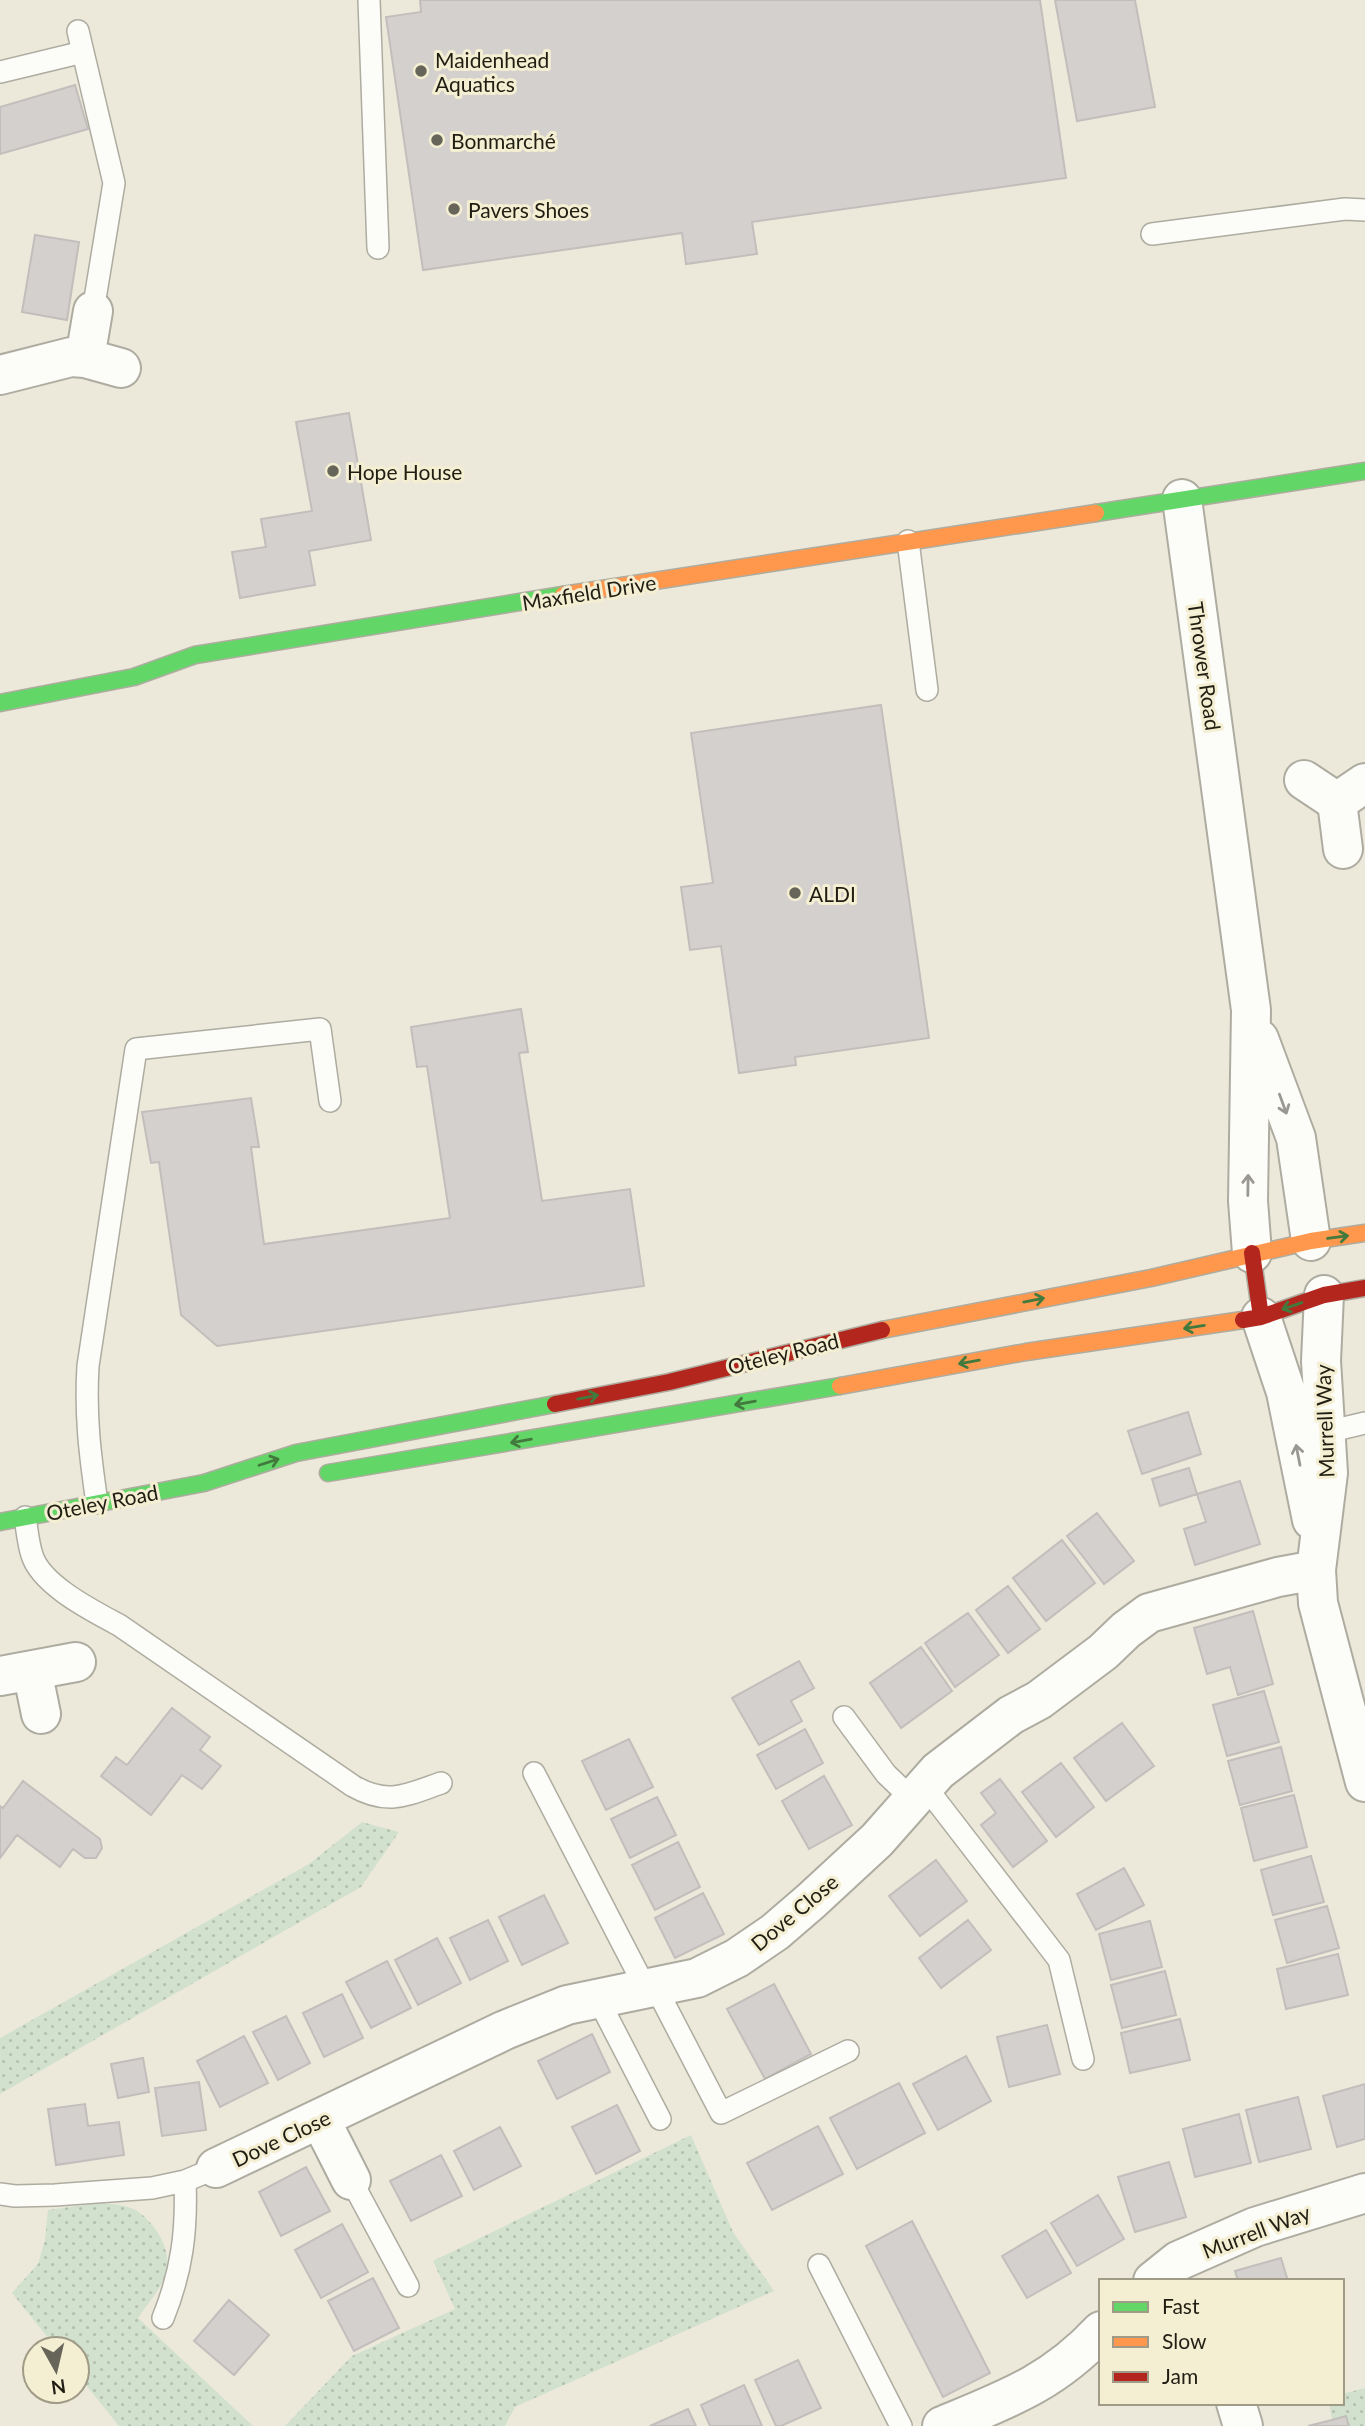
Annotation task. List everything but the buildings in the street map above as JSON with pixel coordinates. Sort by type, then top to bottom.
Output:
[{"type":"main road","points":[[1182,499],[1365,471]]},
{"type":"main road","name":"Maxfield Drive","points":[[0,703],[134,677],[195,655],[1182,499]]},
{"type":"main road","name":"Oteley Road","points":[[204,1483],[296,1453],[668,1382],[871,1332],[1151,1278],[1252,1254],[1312,1247],[1365,1233]]},
{"type":"main road","points":[[1252,1254],[1261,1317]]},
{"type":"main road","name":"Oteley Road","points":[[315,1475],[746,1403],[1026,1352],[1261,1317],[1322,1288],[1365,1288]]},
{"type":"main road","name":"Oteley Road","points":[[0,1522],[204,1483],[274,1479]]},
{"type":"street","points":[[0,375],[71,357],[103,363],[93,311]]},
{"type":"street","name":"Thrower Road","points":[[1182,499],[1251,1017],[1248,1200],[1252,1254]]},
{"type":"street","points":[[1304,780],[1351,792],[1343,849]]},
{"type":"street","name":"Thrower Road","points":[[1251,1017],[1296,1139],[1312,1247]]},
{"type":"street","name":"Murrell Way","points":[[1317,1558],[1328,1474],[1321,1361],[1322,1288]]},
{"type":"street","name":"Murrell Way","points":[[1261,1317],[1286,1392],[1317,1558],[1321,1621],[1360,1742],[1365,1782]]},
{"type":"street","name":"Dove Close","points":[[200,2174],[505,2030],[567,2005],[696,1978],[737,1958],[775,1933],[877,1840],[938,1771],[1011,1715],[1060,1685],[1149,1613],[1278,1577],[1317,1558]]},
{"type":"street","points":[[41,1714],[16,1673],[76,1662]]},
{"type":"street","points":[[320,2119],[351,2180]]},
{"type":"street","name":"Murrell Way","points":[[1173,2274],[1255,2227],[1365,2193]]},
{"type":"street","points":[[942,2426],[1024,2392],[1062,2367],[1099,2333]]},
{"type":"street","points":[[1237,2405],[1243,2426]]},
{"type":"lane","points":[[369,0],[378,247]]},
{"type":"lane","points":[[0,72],[81,41],[114,183],[93,311]]},
{"type":"lane","points":[[1152,234],[1345,209],[1365,210]]},
{"type":"lane","points":[[908,541],[927,690]]},
{"type":"lane","points":[[97,1503],[87,1439],[88,1366],[136,1049],[320,1029],[330,1101]]},
{"type":"lane","points":[[1327,1432],[1365,1423]]},
{"type":"lane","points":[[25,1517],[32,1555],[37,1566],[53,1584],[119,1625],[353,1786],[368,1795],[384,1798],[401,1797],[441,1783]]},
{"type":"lane","points":[[844,1717],[886,1773],[919,1793],[1059,1960],[1083,2059]]},
{"type":"lane","points":[[534,1773],[721,2113],[848,2051]]},
{"type":"lane","points":[[598,1999],[660,2119]]},
{"type":"lane","points":[[0,2194],[42,2195],[152,2188],[200,2174]]},
{"type":"lane","points":[[163,2318],[175,2289],[186,2220],[200,2174]]},
{"type":"lane","points":[[351,2180],[408,2286]]},
{"type":"lane","points":[[819,2264],[901,2426]]},
{"type":"green space","points":[[362,1822],[399,1832],[361,1887],[0,2094],[0,2038],[309,1864]]},
{"type":"green space","points":[[691,2135],[733,2232],[774,2291],[515,2407],[505,2426],[285,2426],[352,2356],[455,2309],[433,2261]]},
{"type":"green space","points":[[98,2203],[114,2204],[136,2210],[153,2226],[166,2250],[167,2267],[156,2293],[138,2318],[253,2426],[119,2426],[91,2391],[91,2335],[46,2335],[12,2293],[38,2264],[45,2240],[48,2210]]},
{"type":"green space","points":[[1365,2388],[1365,2426],[1349,2426],[1346,2416],[1332,2420],[1329,2405],[1344,2405],[1344,2393]]},
{"type":"traffic: fast","points":[[1096,513],[1365,471]]},
{"type":"traffic: fast","points":[[0,703],[134,677],[195,655],[563,595]]},
{"type":"traffic: fast","points":[[328,1473],[840,1386]]},
{"type":"traffic: fast","points":[[0,1522],[204,1483],[296,1453],[555,1404]]},
{"type":"traffic: slow","points":[[563,595],[1096,513]]},
{"type":"traffic: slow","points":[[882,1330],[1151,1278],[1311,1241],[1365,1233]]},
{"type":"traffic: slow","points":[[840,1386],[1026,1352],[1243,1320]]},
{"type":"traffic: jam","points":[[1252,1253],[1261,1317]]},
{"type":"traffic: jam","points":[[1243,1320],[1261,1317],[1324,1295],[1365,1288]]},
{"type":"traffic: jam","points":[[555,1404],[669,1382],[882,1330]]},
{"type":"place","name":"Maidenhead Aquatics","points":[[421,71]]},
{"type":"place","name":"Bonmarché","points":[[437,140]]},
{"type":"place","name":"Pavers Shoes","points":[[454,209]]},
{"type":"place","name":"Hope House","points":[[333,471]]},
{"type":"place","name":"ALDI","points":[[795,893]]}]
